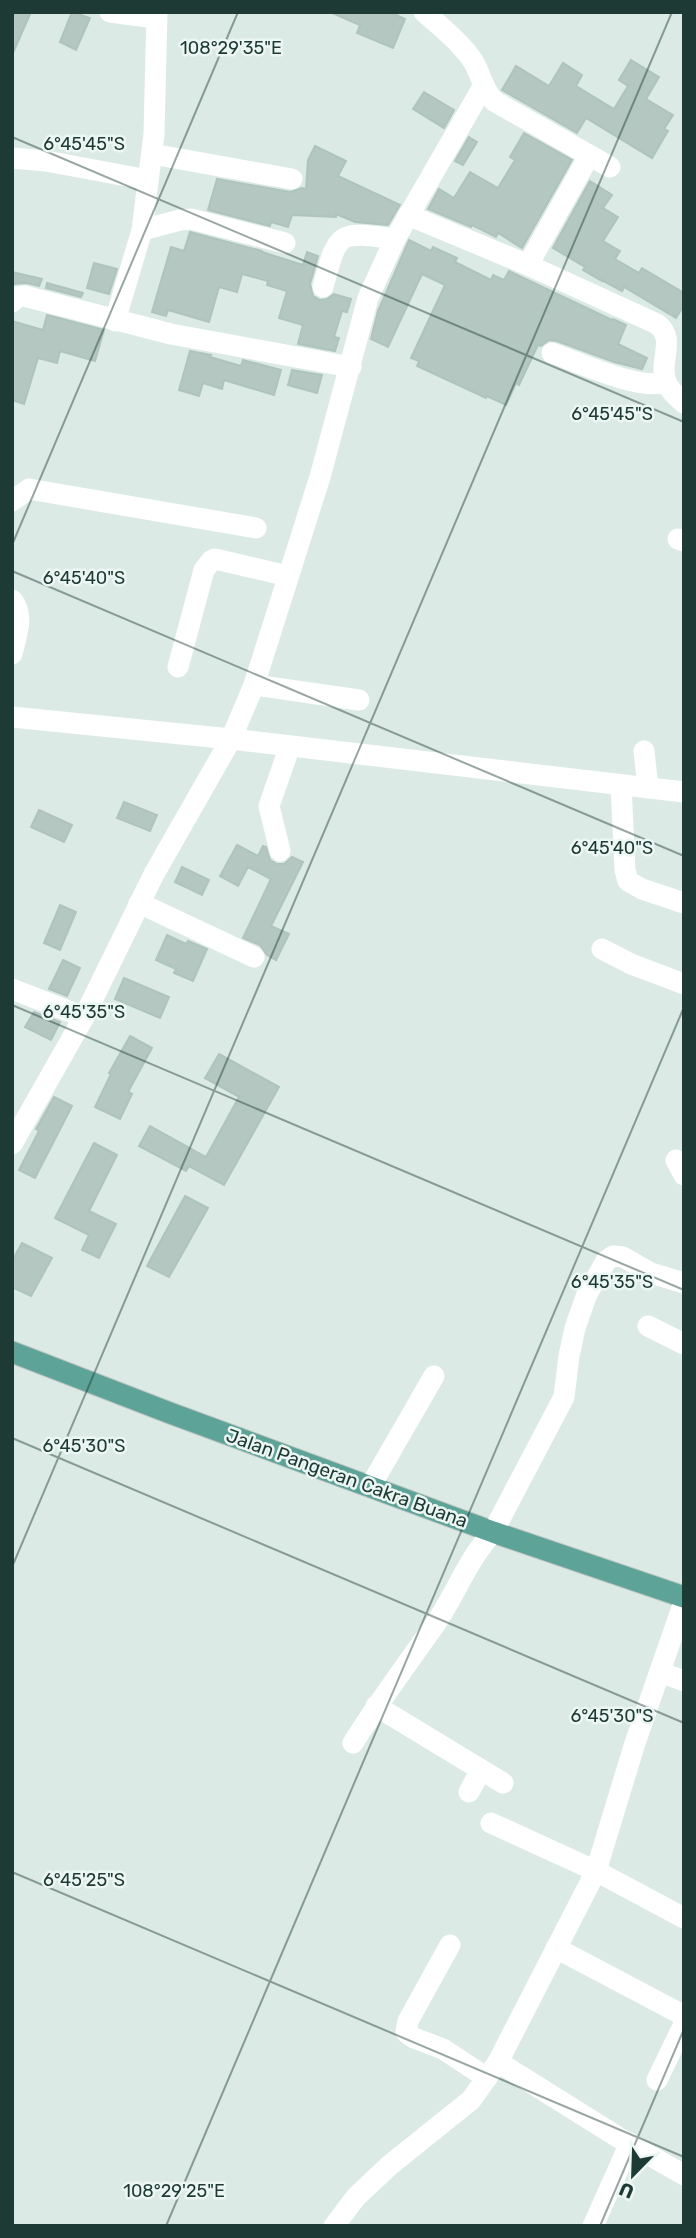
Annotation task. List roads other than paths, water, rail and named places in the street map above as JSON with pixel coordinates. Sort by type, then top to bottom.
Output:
[{"type":"main road","name":"Jalan Pangeran Cakra Buana","points":[[12,1352],[493,1532],[684,1597]]},
{"type":"street","points":[[110,12],[157,15],[152,155],[142,230],[115,321]]},
{"type":"street","points":[[424,12],[469,56],[488,96],[500,106],[610,167]]},
{"type":"street","points":[[12,1144],[84,1017],[139,902],[231,739],[254,685],[320,477],[368,298],[394,239],[484,85]]},
{"type":"street","points":[[152,155],[292,179]]},
{"type":"street","points":[[528,265],[589,156]]},
{"type":"street","points":[[12,158],[46,161],[148,180]]},
{"type":"street","points":[[408,215],[528,265],[663,329],[668,340],[664,367],[666,382],[684,403]]},
{"type":"street","points":[[142,230],[191,219],[285,243]]},
{"type":"street","points":[[323,287],[332,254],[345,237],[357,234],[394,239]]},
{"type":"street","points":[[12,302],[17,297],[24,296],[172,334],[351,367]]},
{"type":"street","points":[[552,354],[637,382],[657,385],[666,382]]},
{"type":"street","points":[[12,501],[29,489],[256,528]]},
{"type":"street","points":[[178,667],[204,570],[211,561],[215,559],[288,576]]},
{"type":"street","points":[[12,600],[19,608],[20,619],[12,654]]},
{"type":"street","points":[[254,685],[359,700]]},
{"type":"street","points":[[12,717],[231,739],[684,792]]},
{"type":"street","points":[[280,851],[268,806],[290,746]]},
{"type":"street","points":[[644,751],[648,788]]},
{"type":"street","points":[[621,785],[625,870],[628,881],[684,903]]},
{"type":"street","points":[[139,902],[254,957]]},
{"type":"street","points":[[602,949],[631,964],[684,984]]},
{"type":"street","points":[[12,989],[84,1017]]},
{"type":"street","points":[[353,1743],[435,1624],[478,1548],[493,1532],[564,1397],[575,1328],[587,1294],[606,1261],[613,1256],[624,1257],[651,1273],[684,1283]]},
{"type":"street","points":[[648,1325],[684,1344]]},
{"type":"street","points":[[370,1487],[434,1376]]},
{"type":"street","points":[[334,2226],[356,2197],[390,2165],[471,2100],[492,2070],[596,1871],[635,1742],[684,1602]]},
{"type":"street","points":[[660,1672],[684,1681]]},
{"type":"street","points":[[376,1706],[503,1783]]},
{"type":"street","points":[[469,1792],[481,1770]]},
{"type":"street","points":[[491,1823],[596,1871],[684,1917]]},
{"type":"street","points":[[450,1945],[408,2021],[406,2032],[492,2070],[630,2143],[684,2175]]},
{"type":"street","points":[[556,1948],[679,2012],[684,2019],[683,2026],[657,2080]]},
{"type":"street","points":[[593,2226],[630,2143]]}]
